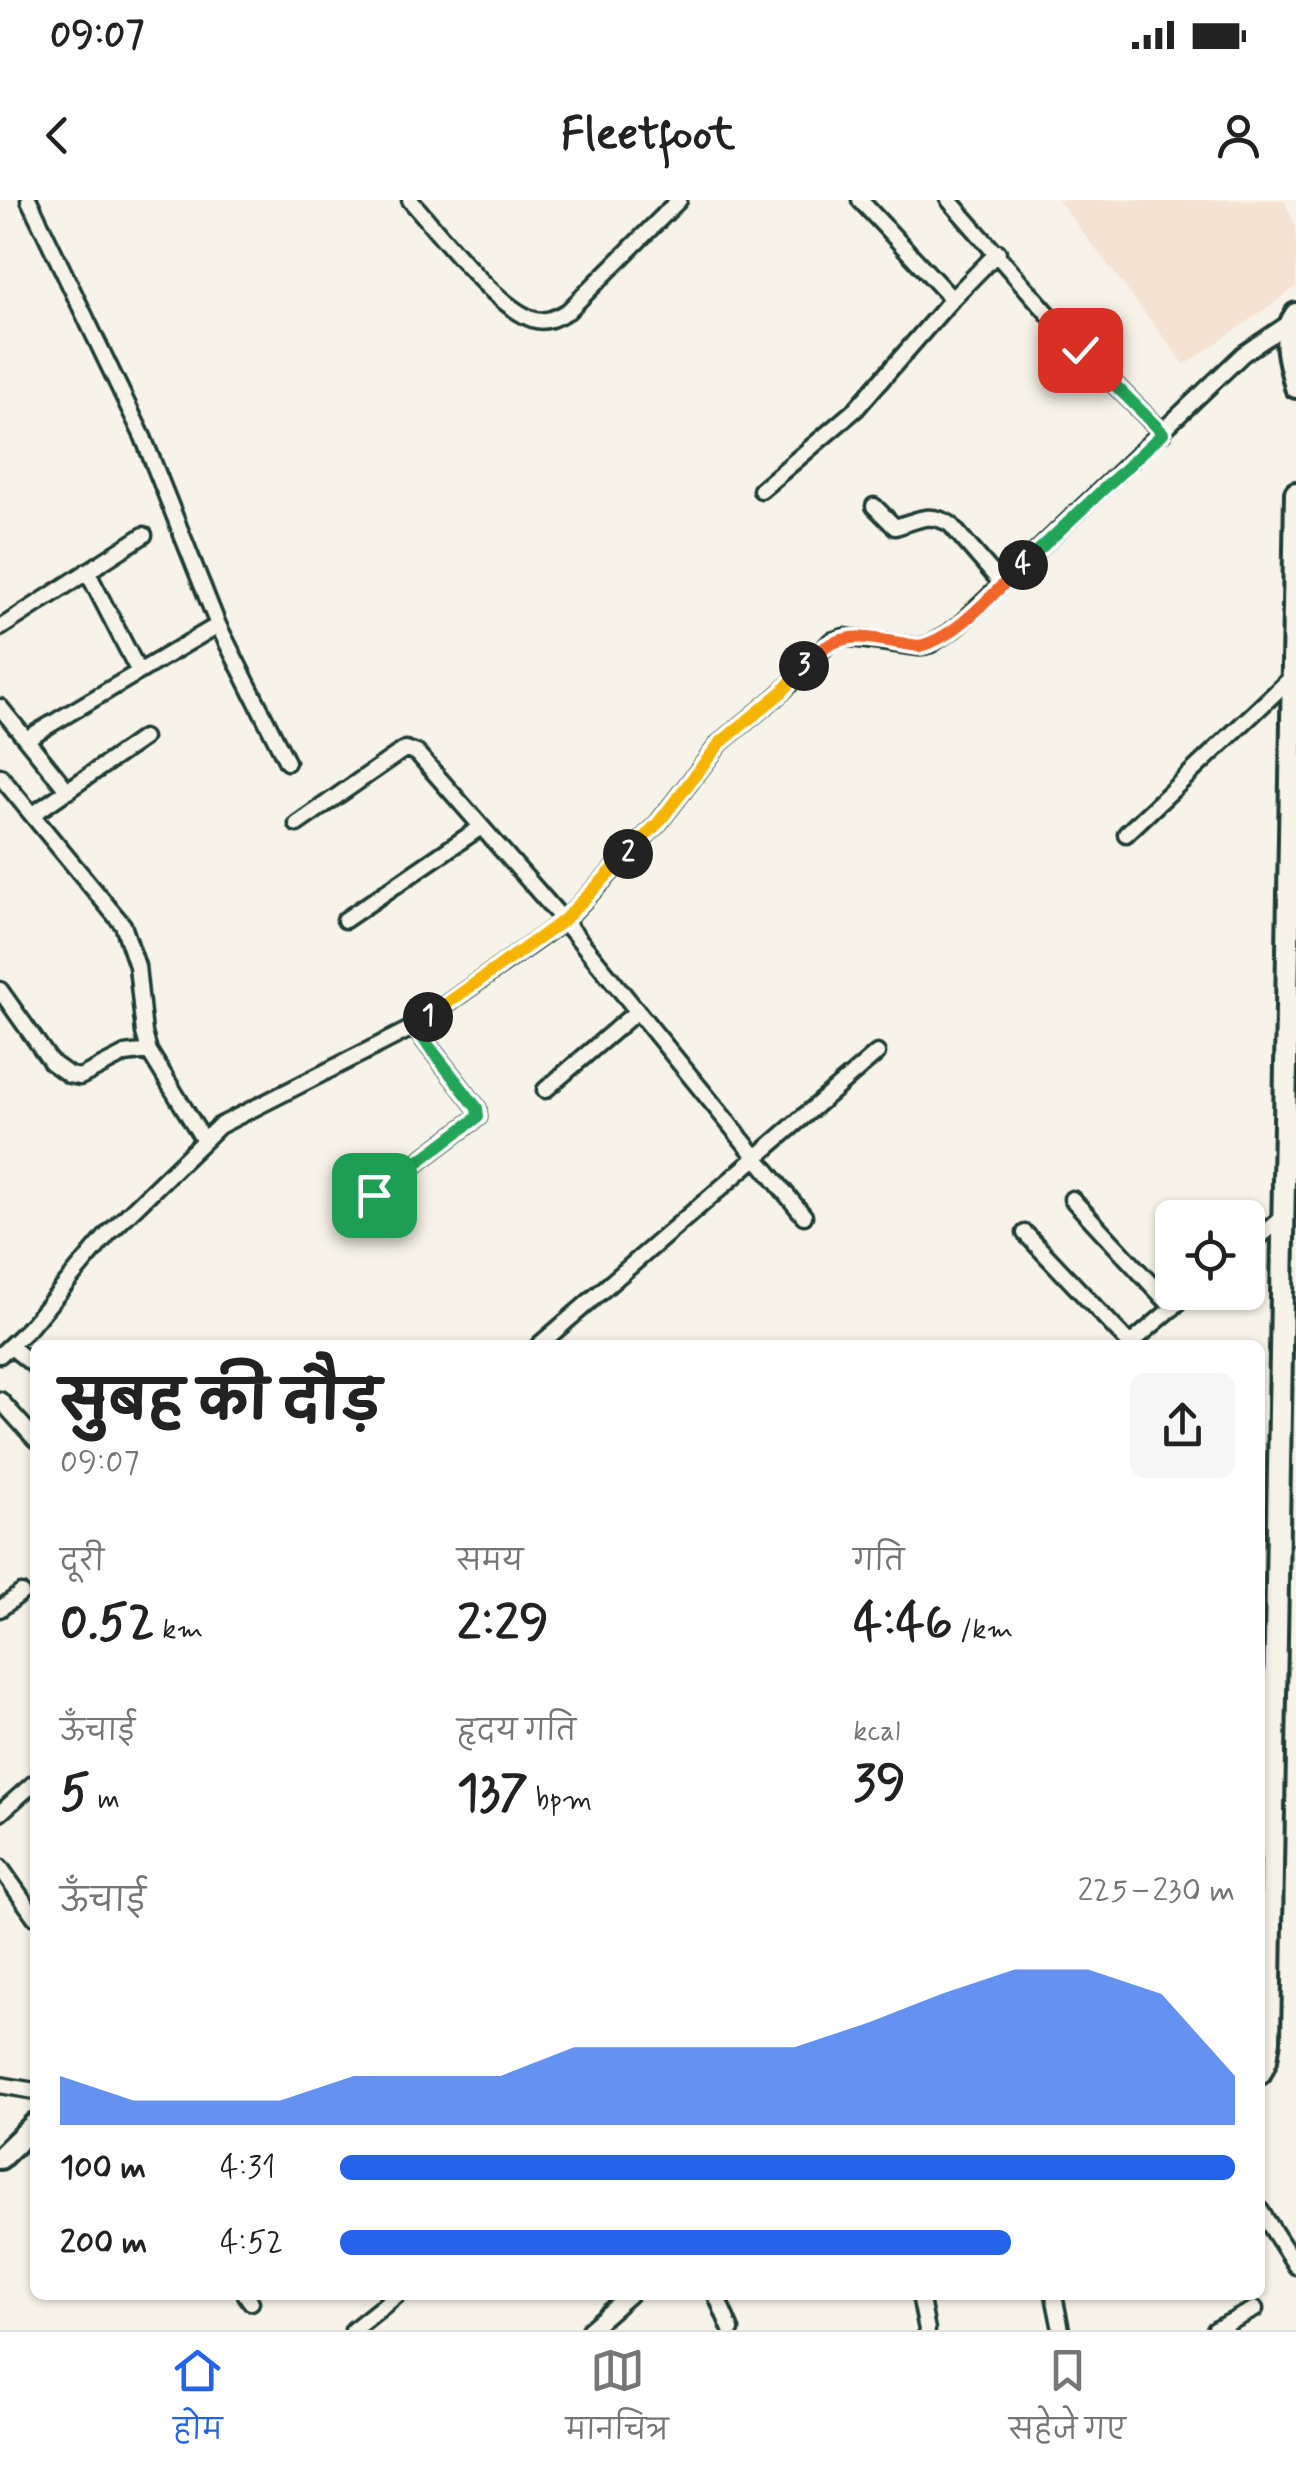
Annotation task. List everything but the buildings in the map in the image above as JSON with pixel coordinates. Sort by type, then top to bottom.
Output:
[{"type":"street","points":[[29,200],[144,437],[218,625],[287,762]]},
{"type":"street","points":[[410,200],[496,294],[534,320],[552,320],[568,311],[679,200]]},
{"type":"street","points":[[860,200],[952,298]]},
{"type":"street","points":[[949,200],[1080,350],[1163,433]]},
{"type":"street","points":[[762,490],[856,409],[952,298],[998,252]]},
{"type":"street","points":[[30,1363],[4,1349],[108,1234],[218,1126],[414,1027],[564,920],[659,822],[720,743],[782,692],[830,642],[844,637],[919,646],[931,644],[956,627],[1243,354],[1293,319]]},
{"type":"street","points":[[1293,319],[1287,342],[1296,387]]},
{"type":"street","points":[[1265,2062],[1269,2040],[1269,1506],[1283,1217],[1296,493]]},
{"type":"street","points":[[874,506],[895,527],[924,516],[950,524],[1002,584]]},
{"type":"street","points":[[0,628],[144,535]]},
{"type":"street","points":[[87,571],[138,672]]},
{"type":"street","points":[[26,739],[218,625]]},
{"type":"street","points":[[1126,834],[1292,677]]},
{"type":"street","points":[[0,708],[68,790]]},
{"type":"street","points":[[32,815],[143,738]]},
{"type":"street","points":[[297,824],[406,749],[418,753],[564,920],[804,1216]]},
{"type":"street","points":[[0,776],[123,925],[135,956],[149,1051],[203,1139]]},
{"type":"street","points":[[345,920],[481,826]]},
{"type":"street","points":[[0,990],[51,1062],[69,1075],[80,1077],[125,1054],[149,1051]]},
{"type":"street","points":[[545,1090],[637,1011]]},
{"type":"street","points":[[374,1195],[478,1117],[477,1108],[414,1027]]},
{"type":"street","points":[[549,1340],[754,1156],[876,1054]]},
{"type":"street","points":[[1072,1200],[1155,1289]]},
{"type":"street","points":[[1265,1232],[1283,1217]]},
{"type":"street","points":[[1026,1233],[1125,1340]]},
{"type":"street","points":[[1136,1340],[1171,1310]]},
{"type":"street","points":[[0,1400],[30,1434]]},
{"type":"street","points":[[0,1610],[21,1593]]},
{"type":"street","points":[[0,1813],[30,1786]]},
{"type":"street","points":[[0,1867],[30,1910]]},
{"type":"street","points":[[0,2086],[30,2091]]},
{"type":"street","points":[[0,2158],[30,2129]]},
{"type":"street","points":[[1265,2218],[1296,2266]]},
{"type":"street","points":[[353,2330],[391,2300]]},
{"type":"street","points":[[589,2330],[622,2300]]},
{"type":"street","points":[[718,2300],[731,2330]]},
{"type":"street","points":[[921,2300],[928,2330]]},
{"type":"street","points":[[1055,2300],[1061,2330]]},
{"type":"street","points":[[1215,2330],[1255,2308]]},
{"type":"shaded area","points":[[1058,200],[1284,200],[1296,226],[1296,287],[1185,365]]},
{"type":"route","points":[[374,1195],[478,1117],[477,1108],[414,1027],[564,920],[659,822],[720,743],[782,692],[830,642],[844,637],[931,644],[956,627],[1163,433],[1080,350]]}]
